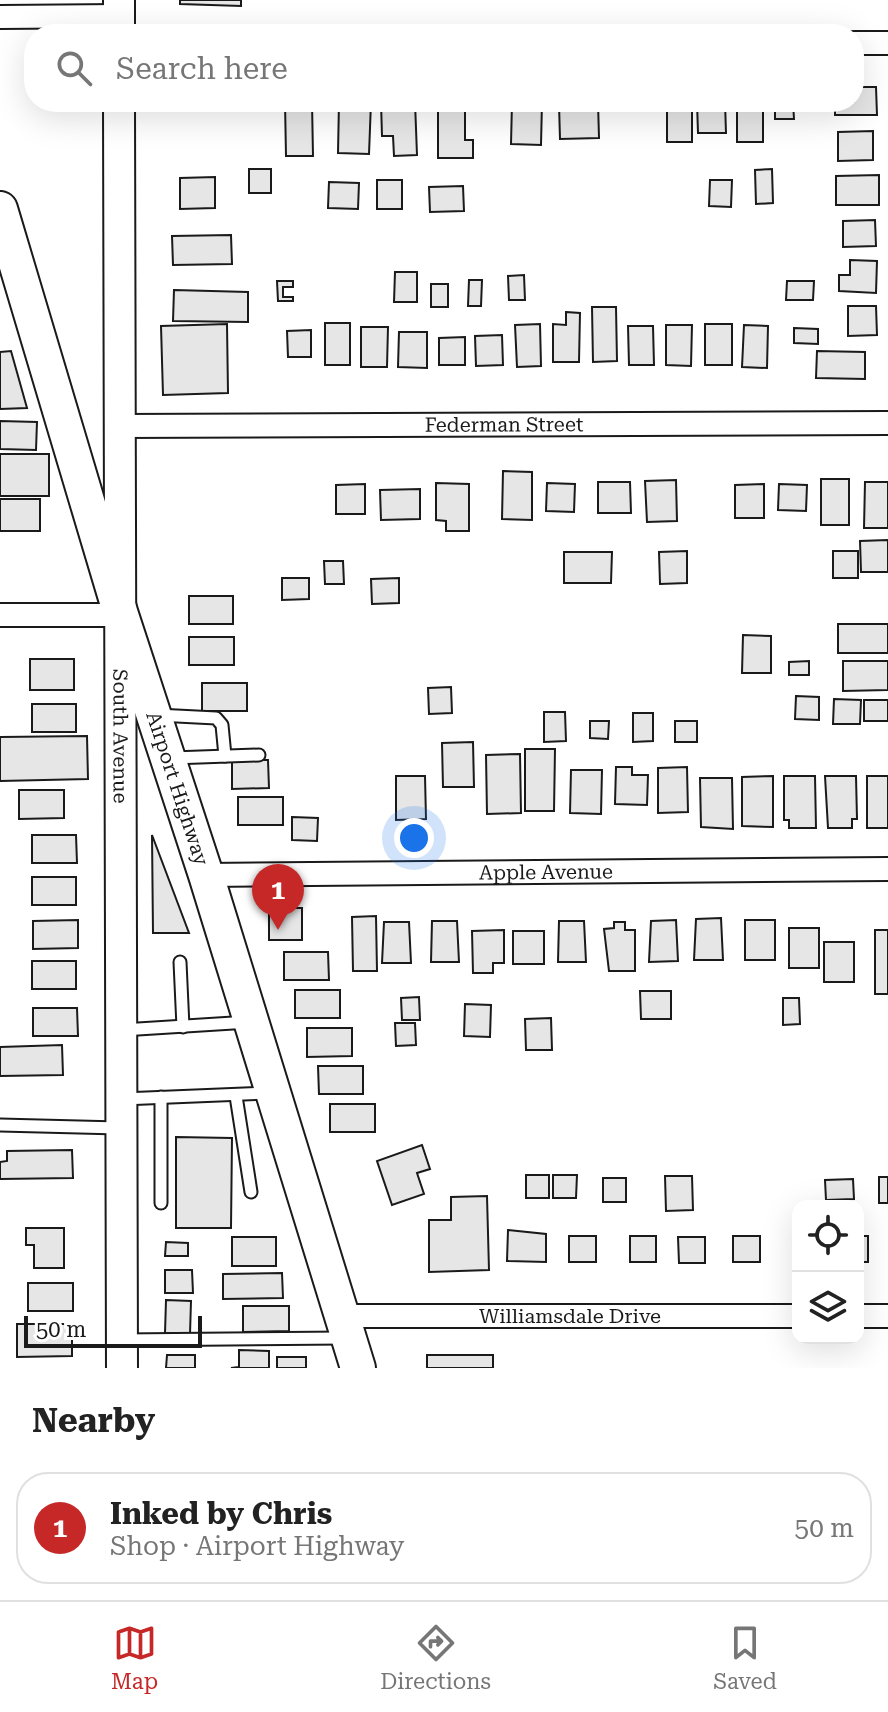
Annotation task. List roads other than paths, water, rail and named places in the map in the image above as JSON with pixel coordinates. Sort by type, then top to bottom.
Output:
[{"type":"main road","name":"Airport Highway","points":[[0,209],[121,615],[206,875],[350,1341]]},
{"type":"street","points":[[0,17],[119,17]]},
{"type":"street","points":[[864,43],[888,43]]},
{"type":"street","name":"South Avenue","points":[[119,112],[122,1354]]},
{"type":"street","name":"Federman Street","points":[[120,426],[888,423]]},
{"type":"street","points":[[0,615],[121,615]]},
{"type":"street","name":"Apple Avenue","points":[[206,875],[888,869]]},
{"type":"street","name":"Williamsdale Drive","points":[[350,1341],[792,1316]]},
{"type":"street","points":[[864,1316],[888,1316]]},
{"type":"lane","points":[[153,715],[216,718],[222,725],[225,756]]},
{"type":"lane","points":[[168,758],[259,755]]},
{"type":"lane","points":[[180,962],[183,1027]]},
{"type":"lane","points":[[122,1030],[251,1022]]},
{"type":"lane","points":[[0,1125],[122,1113],[161,1097],[273,1093]]},
{"type":"lane","points":[[236,1096],[251,1192]]},
{"type":"lane","points":[[161,1097],[161,1203]]},
{"type":"lane","points":[[122,1354],[350,1341]]},
{"type":"place","name":"Inked by Chris","points":[[278,930]]}]
